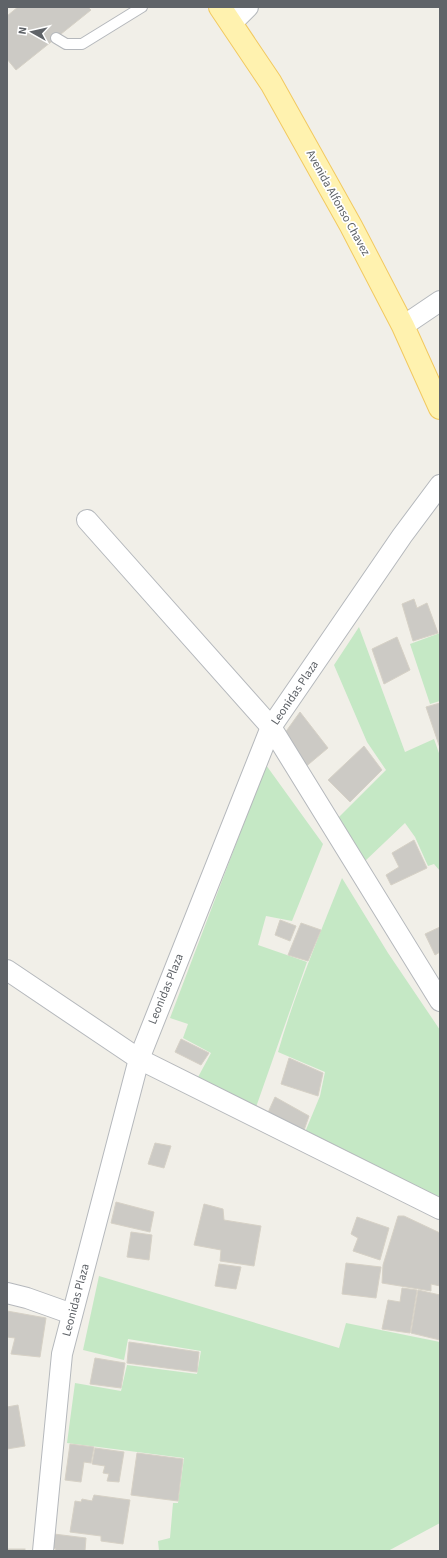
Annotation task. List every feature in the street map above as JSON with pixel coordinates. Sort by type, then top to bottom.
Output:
[{"type":"main road","name":"Avenida Alfonso Chavez","points":[[225,15],[271,83],[351,226],[403,326],[440,408]]},
{"type":"street","points":[[225,15],[248,7]]},
{"type":"street","points":[[403,326],[440,301]]},
{"type":"street","name":"Leonidas Plaza","points":[[43,1551],[62,1354],[139,1059],[271,727],[397,542],[440,485]]},
{"type":"street","points":[[87,520],[271,727],[440,1001]]},
{"type":"street","points":[[7,970],[139,1059],[440,1209]]},
{"type":"street","points":[[7,1293],[27,1298],[72,1314]]},
{"type":"lane","points":[[56,38],[66,44],[82,44],[142,7]]},
{"type":"green space","points":[[359,627],[405,752],[434,739],[440,756],[440,871],[434,864],[428,866],[415,837],[405,823],[364,862],[337,819],[386,770],[367,742],[334,665]]},
{"type":"green space","points":[[440,633],[440,701],[430,704],[410,644]]},
{"type":"green space","points":[[266,765],[323,844],[292,921],[266,916],[258,945],[307,962],[255,1110],[197,1079],[211,1053],[183,1038],[188,1024],[170,1018]]},
{"type":"green space","points":[[342,878],[388,953],[440,1030],[440,1205],[303,1137],[320,1096],[325,1072],[278,1052],[300,986]]},
{"type":"green space","points":[[99,1276],[339,1348],[346,1323],[440,1342],[440,1523],[388,1551],[159,1551],[158,1541],[170,1538],[173,1503],[178,1503],[184,1458],[67,1443],[75,1383],[121,1391],[127,1365],[197,1374],[201,1351],[128,1339],[124,1360],[83,1350]]},
{"type":"building","points":[[18,7],[88,7],[91,10],[16,70],[7,59],[7,16]]},
{"type":"building","points":[[414,599],[417,608],[427,603],[438,633],[413,641],[402,604]]},
{"type":"building","points":[[397,637],[410,670],[384,684],[372,649]]},
{"type":"building","points":[[440,703],[440,748],[426,707]]},
{"type":"building","points":[[300,712],[328,748],[303,769],[282,737]]},
{"type":"building","points":[[364,746],[382,770],[350,802],[328,780]]},
{"type":"building","points":[[414,840],[427,868],[391,885],[386,875],[399,867],[392,853]]},
{"type":"building","points":[[280,920],[296,926],[290,941],[275,935]]},
{"type":"building","points":[[301,923],[321,930],[308,961],[288,955]]},
{"type":"building","points":[[440,927],[440,952],[435,955],[425,934]]},
{"type":"building","points":[[181,1039],[209,1053],[201,1065],[175,1052]]},
{"type":"building","points":[[289,1058],[323,1073],[318,1096],[281,1084]]},
{"type":"building","points":[[275,1097],[309,1116],[302,1136],[266,1117]]},
{"type":"building","points":[[155,1143],[171,1146],[164,1168],[148,1164]]},
{"type":"building","points":[[116,1202],[154,1212],[150,1232],[111,1223]]},
{"type":"building","points":[[204,1204],[223,1209],[224,1220],[261,1226],[254,1266],[220,1261],[221,1250],[194,1245]]},
{"type":"building","points":[[398,1216],[404,1216],[440,1233],[440,1286],[431,1284],[431,1291],[382,1283],[383,1265]]},
{"type":"building","points":[[357,1217],[389,1228],[380,1260],[353,1251],[358,1238],[351,1234]]},
{"type":"building","points":[[131,1232],[152,1235],[149,1260],[127,1257]]},
{"type":"building","points":[[346,1263],[381,1267],[376,1298],[342,1294]]},
{"type":"building","points":[[219,1264],[241,1267],[236,1289],[215,1286]]},
{"type":"building","points":[[402,1288],[417,1290],[410,1333],[382,1329],[388,1300],[400,1302]]},
{"type":"building","points":[[418,1290],[440,1295],[440,1340],[411,1333]]},
{"type":"building","points":[[7,1311],[46,1318],[40,1357],[11,1354],[15,1338],[7,1337]]},
{"type":"building","points":[[129,1342],[199,1352],[197,1372],[127,1363]]},
{"type":"building","points":[[95,1358],[125,1363],[121,1388],[90,1384]]},
{"type":"building","points":[[18,1405],[25,1446],[7,1449],[7,1407]]},
{"type":"building","points":[[70,1444],[94,1447],[91,1463],[84,1462],[81,1482],[65,1480]]},
{"type":"building","points":[[95,1448],[124,1452],[119,1482],[107,1481],[109,1474],[103,1473],[105,1466],[92,1464]]},
{"type":"building","points":[[137,1453],[183,1459],[178,1501],[131,1495]]},
{"type":"building","points":[[94,1495],[130,1500],[123,1544],[101,1541],[101,1536],[70,1532],[75,1501],[81,1502],[82,1499],[92,1501]]},
{"type":"building","points":[[54,1534],[86,1538],[85,1551],[55,1551],[56,1549],[52,1548]]},
{"type":"building","points":[[7,1549],[25,1549],[25,1551],[7,1551]]}]
